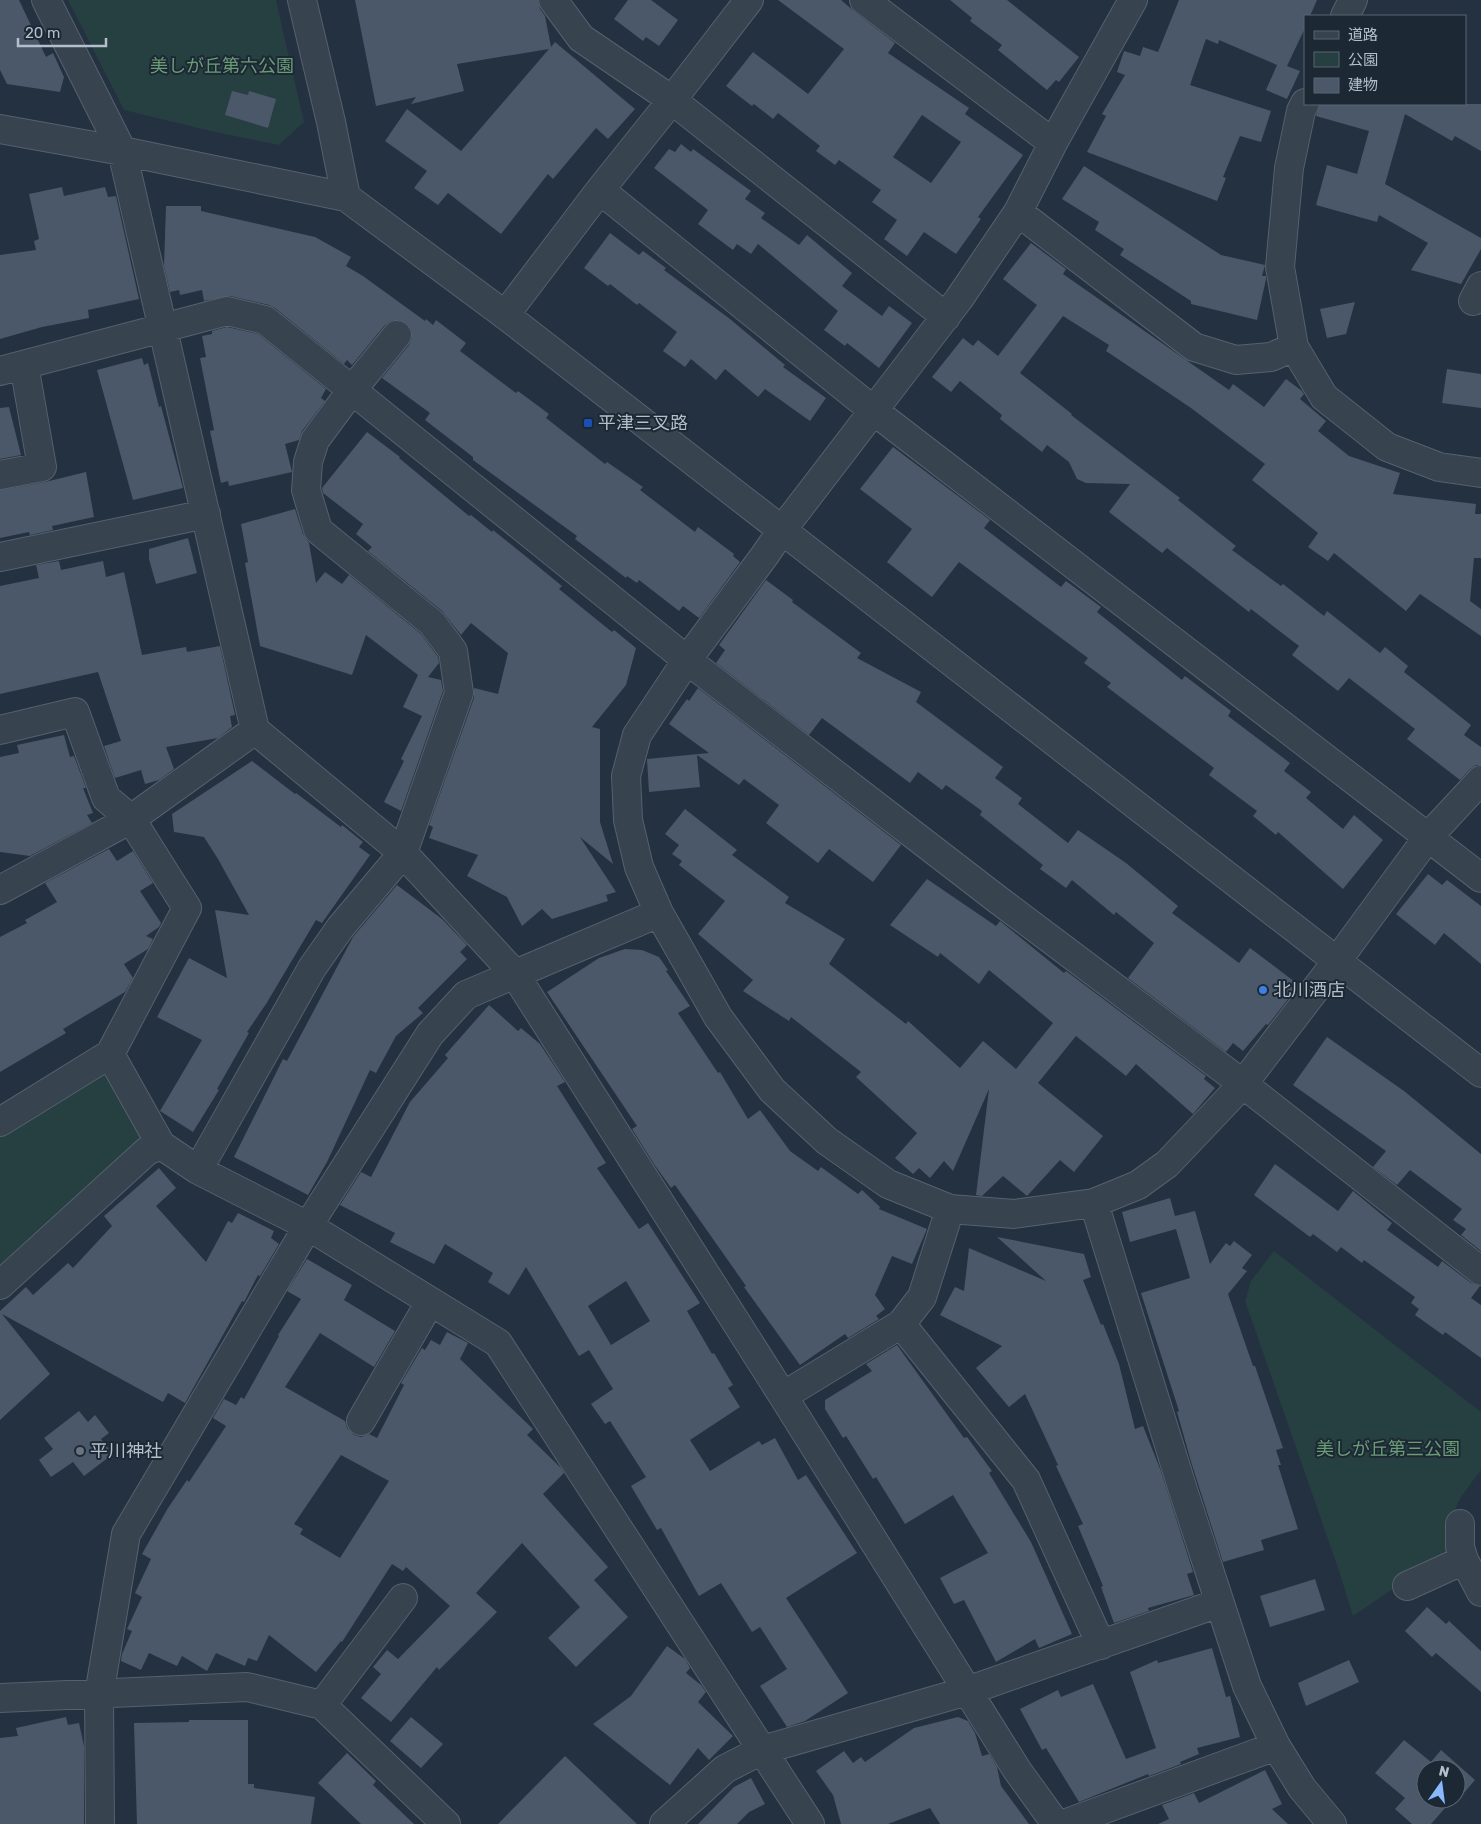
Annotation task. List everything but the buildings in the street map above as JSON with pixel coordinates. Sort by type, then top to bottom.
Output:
[{"type":"street","points":[[46,0],[122,150],[255,730],[403,853],[514,973],[783,1396],[1017,1770],[1056,1824]]},
{"type":"street","points":[[302,0],[331,122],[346,197]]},
{"type":"street","points":[[553,0],[581,38],[672,100],[946,317]]},
{"type":"street","points":[[505,315],[748,0]]},
{"type":"street","points":[[864,0],[1053,143]]},
{"type":"street","points":[[1133,0],[1053,143],[1018,212],[946,317],[782,530],[687,660],[637,735],[626,776],[628,820],[639,867],[659,912],[718,1017],[772,1090],[827,1141],[888,1184],[950,1209],[1014,1214],[1094,1203],[1138,1185],[1167,1164],[1243,1084],[1337,961],[1428,837],[1481,780]]},
{"type":"street","points":[[1346,15],[1353,0]]},
{"type":"street","points":[[1304,105],[1301,111],[1290,168],[1280,267],[1294,347],[1324,398],[1386,447],[1439,467],[1481,473]]},
{"type":"street","points":[[0,129],[122,150],[346,197],[505,315],[1481,1073]]},
{"type":"street","points":[[600,190],[874,411],[1481,878]]},
{"type":"street","points":[[1018,212],[1194,347],[1236,360],[1271,357],[1294,347]]},
{"type":"street","points":[[0,475],[42,467],[12,368],[163,327],[227,312],[265,320],[687,660],[997,899],[1243,1084],[1481,1272]]},
{"type":"street","points":[[198,1170],[312,968],[340,928],[403,853],[458,693],[453,652],[432,623],[318,530],[306,490],[308,462],[316,440],[352,390],[398,335]]},
{"type":"street","points":[[0,557],[206,514]]},
{"type":"street","points":[[0,730],[75,712],[106,798],[131,819],[187,908],[110,1054],[0,1122]]},
{"type":"street","points":[[0,890],[131,819],[255,730]]},
{"type":"street","points":[[100,1824],[99,1694],[126,1534],[308,1226],[430,1034],[466,995],[659,912]]},
{"type":"street","points":[[110,1054],[162,1145],[198,1170],[308,1226],[498,1343],[810,1824]]},
{"type":"street","points":[[0,1285],[147,1151],[162,1145]]},
{"type":"street","points":[[1094,1203],[1219,1603],[1247,1686],[1276,1746],[1302,1788],[1332,1824]]},
{"type":"street","points":[[783,1396],[901,1324],[922,1297],[950,1209]]},
{"type":"street","points":[[361,1421],[430,1302]]},
{"type":"street","points":[[901,1324],[1026,1480],[1100,1645]]},
{"type":"street","points":[[1460,1524],[1460,1547],[1464,1560],[1481,1592]]},
{"type":"street","points":[[1407,1586],[1464,1560]]},
{"type":"street","points":[[322,1705],[403,1598]]},
{"type":"street","points":[[664,1824],[725,1768],[762,1750],[967,1691],[1219,1603]]},
{"type":"street","points":[[0,1698],[247,1687],[322,1705],[446,1824]]},
{"type":"street","points":[[1064,1824],[1276,1746]]},
{"type":"green space","name":"美しが丘第六公園","points":[[68,0],[276,0],[304,122],[279,145],[210,131],[124,110]]},
{"type":"green space","points":[[106,1067],[148,1140],[0,1270],[0,1131]]},
{"type":"green space","name":"美しが丘第三公園","points":[[1274,1251],[1481,1412],[1481,1470],[1461,1497],[1449,1522],[1451,1555],[1408,1579],[1353,1616],[1245,1301],[1251,1281]]},
{"type":"place","name":"平津三叉路","points":[[588,423]]},
{"type":"place","name":"北川酒店","points":[[1263,990]]},
{"type":"place","name":"平川神社","points":[[80,1451]]}]
